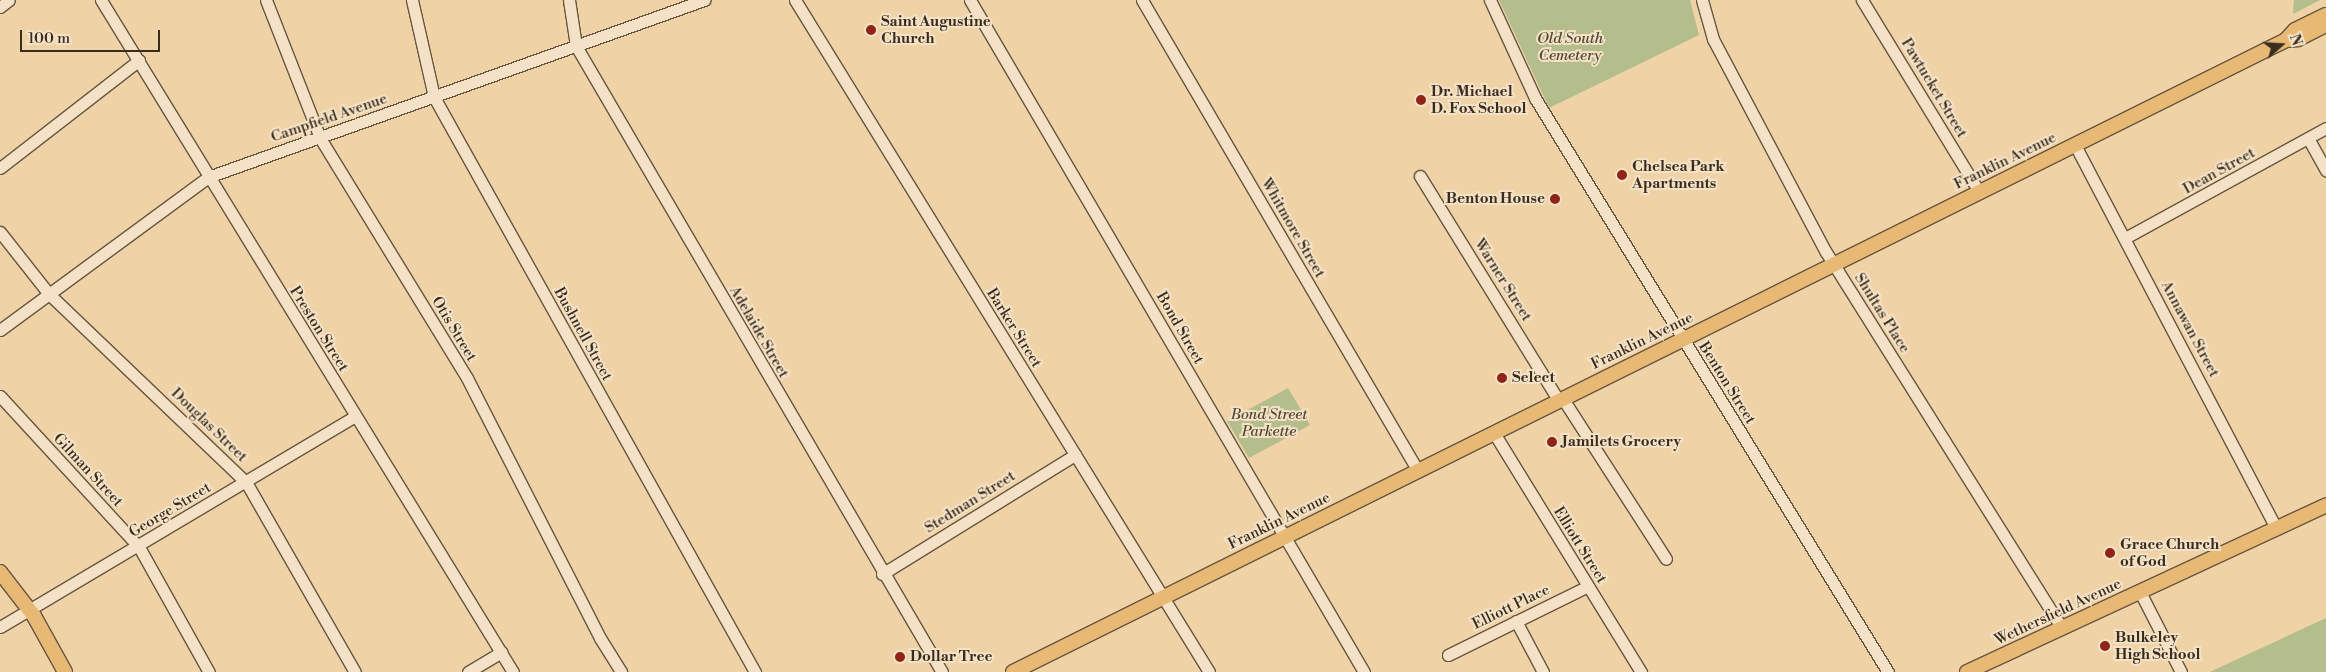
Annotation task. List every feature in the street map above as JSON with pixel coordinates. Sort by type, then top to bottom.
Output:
[{"type":"main road","name":"Franklin Avenue","points":[[2286,40],[2294,31],[2326,15]]},
{"type":"main road","name":"Franklin Avenue","points":[[1013,672],[2286,40],[2298,39],[2326,25]]},
{"type":"main road","name":"Wethersfield Avenue","points":[[1967,672],[2326,505]]},
{"type":"main road","points":[[0,572],[29,610],[66,672]]},
{"type":"street","points":[[0,7],[9,0]]},
{"type":"street","name":"Preston Street","points":[[101,0],[513,672]]},
{"type":"street","name":"Otis Street","points":[[266,0],[320,138],[466,378],[600,638],[621,672]]},
{"type":"street","name":"Bushnell Street","points":[[412,0],[434,97],[755,672]]},
{"type":"street","name":"Adelaide Street","points":[[569,0],[576,46],[882,574],[942,672]]},
{"type":"street","name":"Campfield Avenue","points":[[0,330],[208,177],[704,0]]},
{"type":"street","name":"Barker Street","points":[[795,0],[1208,672]]},
{"type":"street","name":"Bond Street","points":[[970,0],[1364,672]]},
{"type":"street","name":"Whitmore Street","points":[[1142,0],[1418,471]]},
{"type":"street","name":"Benton Street","points":[[1490,0],[1535,98],[1888,672]]},
{"type":"street","name":"Shultas Place","points":[[1702,0],[1713,39],[1834,264],[2062,628]]},
{"type":"street","name":"Pawtucket Street","points":[[1862,0],[1979,192]]},
{"type":"street","points":[[0,168],[138,60]]},
{"type":"street","name":"Dean Street","points":[[2125,238],[2326,128]]},
{"type":"street","points":[[2308,138],[2326,170]]},
{"type":"street","name":"Annawan Street","points":[[2075,145],[2276,528]]},
{"type":"street","name":"Warner Street","points":[[1420,176],[1561,400],[1666,559]]},
{"type":"street","name":"Douglas Street","points":[[0,232],[49,294],[246,482],[355,672]]},
{"type":"street","name":"Gilman Street","points":[[0,396],[139,547],[209,672]]},
{"type":"street","name":"George Street","points":[[0,627],[139,547],[355,416]]},
{"type":"street","name":"Elliott Street","points":[[1494,433],[1641,672]]},
{"type":"street","name":"Stedman Street","points":[[882,574],[1074,455]]},
{"type":"street","name":"Elliott Place","points":[[1448,655],[1588,586]]},
{"type":"street","points":[[2140,592],[2181,672]]},
{"type":"street","points":[[1516,621],[1543,672]]},
{"type":"street","points":[[468,672],[502,652]]},
{"type":"green space","name":"Old South Cemetery","points":[[1499,0],[1690,0],[1699,35],[1549,108]]},
{"type":"green space","points":[[2294,0],[2320,0],[2293,14]]},
{"type":"green space","name":"Bond Street Parkette","points":[[1288,388],[1310,425],[1249,458],[1227,421]]},
{"type":"green space","points":[[2326,618],[2326,672],[2210,672],[2214,670]]},
{"type":"place","name":"Saint Augustine Church","points":[[871,30]]},
{"type":"place","name":"Dr. Michael D. Fox School","points":[[1421,100]]},
{"type":"place","name":"Chelsea Park Apartments","points":[[1622,175]]},
{"type":"place","name":"Benton House","points":[[1555,199]]},
{"type":"place","name":"Select","points":[[1502,378]]},
{"type":"place","name":"Jamilets Grocery","points":[[1552,442]]},
{"type":"place","name":"Grace Church of God","points":[[2110,553]]},
{"type":"place","name":"Bulkeley High School","points":[[2105,646]]},
{"type":"place","name":"Dollar Tree","points":[[900,657]]}]
